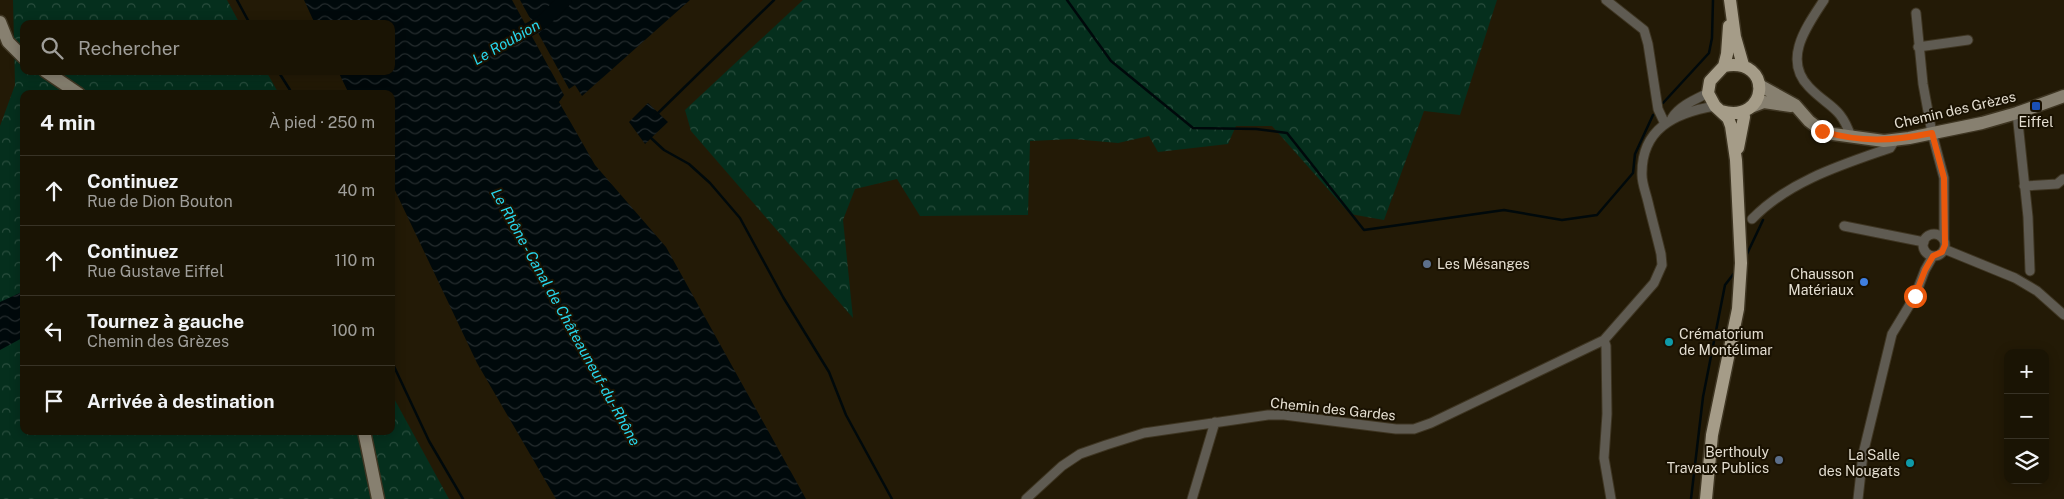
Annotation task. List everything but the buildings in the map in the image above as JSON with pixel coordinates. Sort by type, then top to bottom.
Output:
[{"type":"main road","points":[[1730,1],[1735,37],[1743,65]]},
{"type":"main road","points":[[1706,499],[1712,435],[1738,309],[1741,262],[1736,160],[1731,126],[1728,118],[1718,109],[1708,93],[1710,81],[1724,66],[1727,54],[1730,1]]},
{"type":"main road","points":[[1724,66],[1743,65],[1752,70],[1759,85],[1757,99],[1744,116],[1736,160]]},
{"type":"main road","points":[[1718,109],[1732,114],[1747,110]]},
{"type":"street","points":[[1606,0],[1644,30],[1658,109],[1668,122]]},
{"type":"street","points":[[1824,0],[1804,30],[1798,45],[1799,69],[1809,87],[1829,102],[1841,115],[1848,126],[1851,137]]},
{"type":"street","points":[[1858,499],[1863,454],[1892,334],[1915,296],[1925,270],[1933,256],[1940,254],[1942,241],[1945,209],[1944,178],[1932,133],[1918,47],[1916,13]]},
{"type":"street","points":[[0,22],[8,42],[20,54]]},
{"type":"street","points":[[1918,47],[1968,40]]},
{"type":"street","points":[[51,75],[73,90]]},
{"type":"street","name":"Chemin des Grèzes","points":[[1759,85],[1782,96],[1822,131],[1851,137],[1895,140],[2017,113],[2064,96]]},
{"type":"street","points":[[1668,122],[1674,113],[1708,93]]},
{"type":"street","name":"Chemin des Grèzes","points":[[1747,110],[1764,102],[1775,102],[1800,110]]},
{"type":"street","points":[[1668,122],[1695,110],[1718,109]]},
{"type":"street","points":[[2017,113],[2030,271]]},
{"type":"street","name":"Chemin des Gardes","points":[[1026,499],[1062,466],[1080,454],[1144,433],[1261,416],[1284,415],[1396,429],[1414,429],[1431,423],[1604,340],[1654,283],[1662,265],[1642,177],[1645,152],[1658,129],[1668,122]]},
{"type":"street","points":[[1752,219],[1766,205],[1787,191],[1840,166],[1890,148],[1895,140]]},
{"type":"street","points":[[2024,186],[2057,184],[2063,179]]},
{"type":"street","points":[[1844,226],[1924,246],[1933,256]]},
{"type":"street","points":[[1925,270],[1924,246],[1930,235],[2015,278],[2064,315]]},
{"type":"street","points":[[1604,340],[1606,346],[1607,414],[1604,458],[1611,499]]},
{"type":"street","points":[[1192,499],[1215,422]]},
{"type":"street","points":[[365,435],[378,499]]},
{"type":"green space","points":[[13,0],[227,0],[238,20],[20,20],[20,75],[268,75],[277,90],[20,90],[20,435],[395,435],[395,400],[449,499],[0,499],[0,126],[15,85]]},
{"type":"green space","points":[[803,0],[1497,0],[1460,115],[1424,111],[1384,220],[1350,214],[1272,126],[1236,126],[1228,144],[1158,152],[1149,136],[1118,143],[1073,139],[1030,141],[1028,215],[920,216],[897,179],[855,189],[843,220],[853,318],[691,131],[685,110]]},
{"type":"water","name":"Le Rhône - Canal de Châteauneuf-du-Rhône","points":[[304,0],[512,0],[564,95],[559,102],[595,165],[666,247],[806,499],[556,499],[477,363],[395,190],[395,90],[347,90],[340,75],[395,75],[395,20],[313,20]]},
{"type":"water","points":[[520,0],[690,0],[582,96],[575,85],[569,89]]},
{"type":"water","points":[[648,103],[668,122],[645,144],[629,122]]},
{"type":"water","points":[[20,293],[20,339],[0,350],[0,302]]},
{"type":"waterway","points":[[237,0],[248,20]]},
{"type":"waterway","name":"Le Roubion","points":[[512,39],[541,23],[565,0]]},
{"type":"waterway","points":[[655,116],[774,0]]},
{"type":"waterway","points":[[1067,0],[1111,61],[1193,128],[1256,129],[1287,133],[1364,230],[1504,210],[1562,220],[1597,215],[1633,173],[1635,154],[1653,115]]},
{"type":"waterway","points":[[1663,103],[1709,53],[1712,38],[1713,0]]},
{"type":"waterway","points":[[281,75],[290,90]]},
{"type":"waterway","points":[[651,138],[664,150],[689,164],[710,183],[740,218],[783,297],[829,372],[846,415],[892,499]]},
{"type":"waterway","points":[[1747,254],[1763,220]]},
{"type":"waterway","points":[[1691,499],[1703,397],[1725,285],[1735,272]]},
{"type":"waterway","points":[[395,369],[429,441],[463,499]]},
{"type":"place","name":"Eiffel","points":[[2036,106]]},
{"type":"place","name":"Les Mésanges","points":[[1427,264]]},
{"type":"place","name":"Chausson Matériaux","points":[[1864,282]]},
{"type":"place","name":"Crématorium de Montélimar","points":[[1669,342]]},
{"type":"place","name":"Berthouly Travaux Publics","points":[[1779,460]]},
{"type":"place","name":"La Salle des Nougats","points":[[1910,463]]},
{"type":"route","points":[[1822,131],[1884,141],[1932,133],[1944,178],[1945,245],[1940,254],[1933,256],[1925,270],[1915,296]]}]
